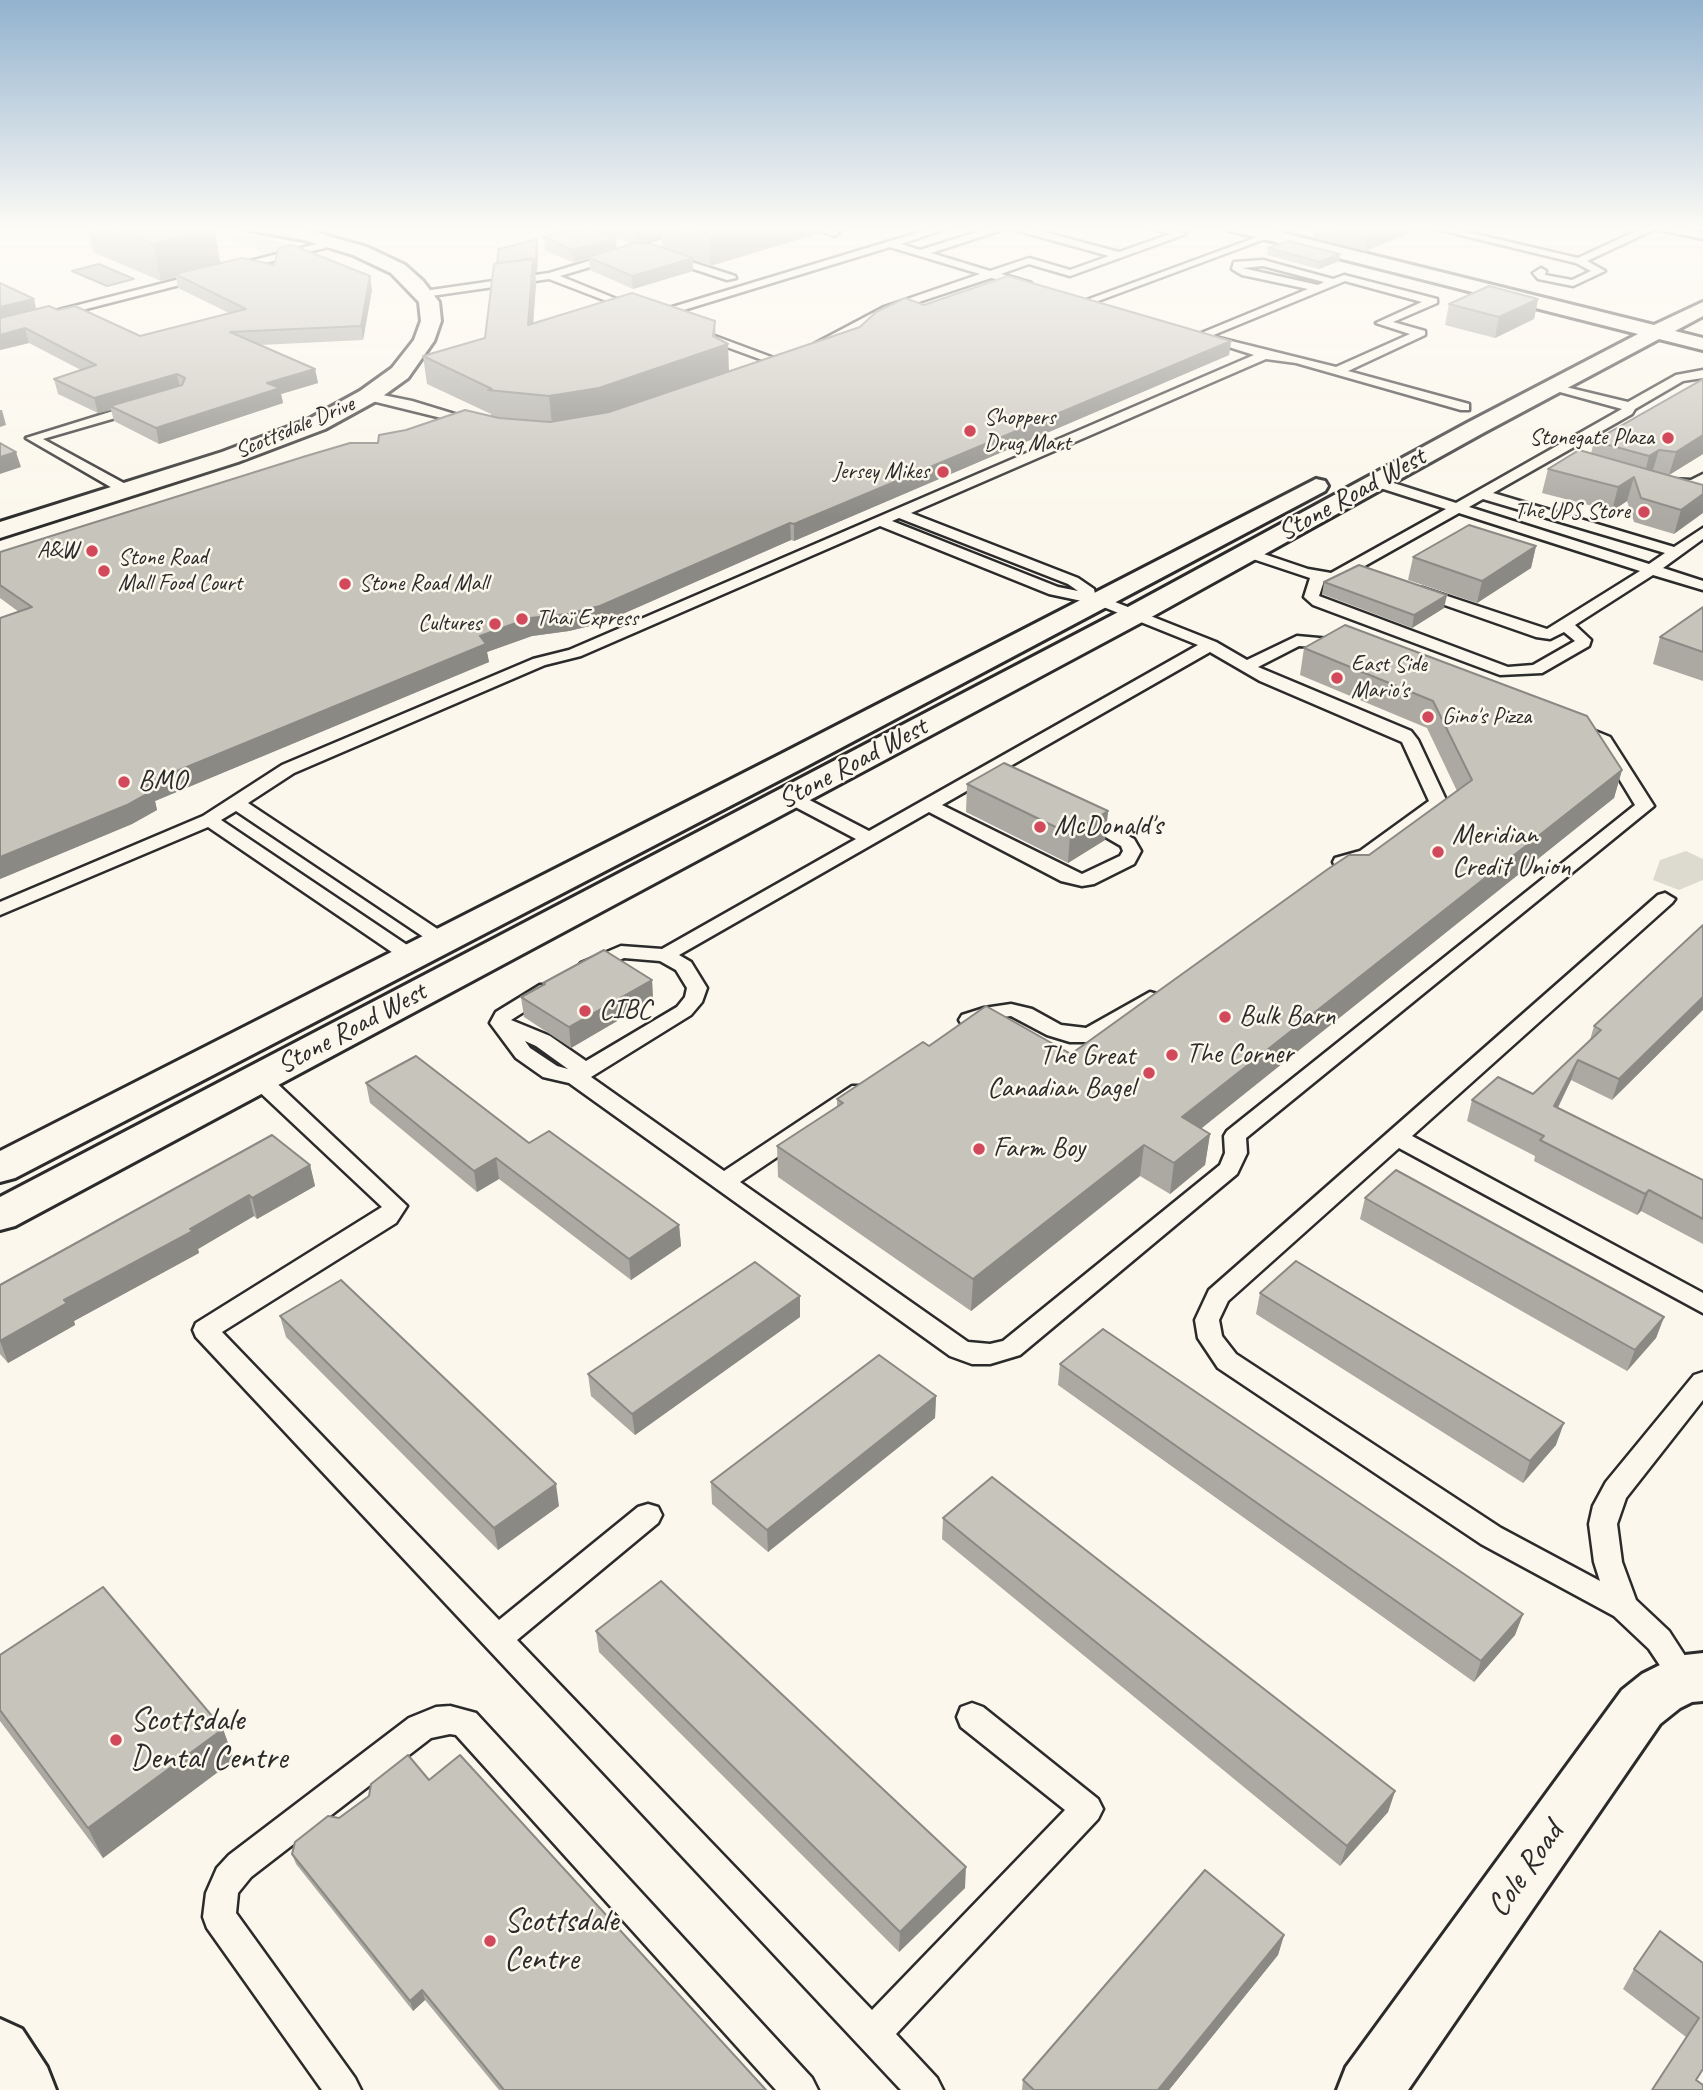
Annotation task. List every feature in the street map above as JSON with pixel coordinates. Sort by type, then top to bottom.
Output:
[{"type":"main road","name":"Scottsdale Drive","points":[[0,530],[295,433],[368,396],[400,373],[424,341],[430,324]]},
{"type":"main road","points":[[1650,324],[1703,331]]},
{"type":"main road","points":[[1650,324],[1703,344]]},
{"type":"main road","name":"Stone Road West","points":[[1603,337],[1650,324]]},
{"type":"main road","name":"Stone Road West","points":[[1458,417],[1650,324]]},
{"type":"main road","name":"Stone Road West","points":[[0,1168],[226,1051],[790,797],[1136,614],[1376,482],[1489,395]]},
{"type":"main road","name":"Stone Road West","points":[[0,1215],[259,1079],[424,962],[792,761],[1341,472]]},
{"type":"main road","points":[[790,797],[787,777],[792,761]]},
{"type":"main road","points":[[226,1051],[259,1079]]},
{"type":"main road","name":"Cole Road","points":[[1370,2090],[1641,1707],[1661,1691],[1694,1678]]},
{"type":"main road","points":[[0,2052],[24,2090]]},
{"type":"lane","points":[[0,328],[18,324]]},
{"type":"lane","points":[[654,326],[663,324]]},
{"type":"lane","points":[[673,324],[781,360],[741,374]]},
{"type":"lane","points":[[806,351],[860,324]]},
{"type":"lane","points":[[1222,324],[1194,334],[1265,355],[1337,371],[1458,417]]},
{"type":"lane","points":[[1337,371],[1421,333],[1384,324]]},
{"type":"lane","points":[[1265,355],[1284,365],[1458,417]]},
{"type":"lane","points":[[0,909],[209,820],[288,769],[538,662],[575,653],[1265,355]]},
{"type":"lane","points":[[1546,374],[1629,407]]},
{"type":"lane","points":[[1249,553],[1318,577],[1333,578],[1544,458],[1565,457],[1628,411],[1629,407],[1680,378],[1703,374]]},
{"type":"lane","points":[[368,396],[488,425]]},
{"type":"lane","points":[[126,490],[32,438],[156,402]]},
{"type":"lane","points":[[437,426],[457,417]]},
{"type":"lane","points":[[1650,479],[1663,483],[1700,482]]},
{"type":"lane","points":[[1376,482],[1703,586]]},
{"type":"lane","points":[[1656,492],[1674,497]]},
{"type":"lane","points":[[1482,494],[1675,552]]},
{"type":"lane","points":[[901,514],[1073,581],[1100,600]]},
{"type":"lane","points":[[882,522],[1054,590],[1100,600],[1136,614],[1210,645],[1266,678],[1405,735],[1410,740],[1438,802],[1367,855],[1344,860],[1326,873]]},
{"type":"lane","points":[[1402,585],[1541,634],[1550,634],[1651,570],[1703,532]]},
{"type":"lane","points":[[1351,567],[1377,576]]},
{"type":"lane","points":[[1318,577],[1311,597],[1318,602],[1506,672],[1536,670],[1581,646],[1583,640],[1566,625]]},
{"type":"lane","points":[[1247,666],[1297,640],[1330,641],[1361,649]]},
{"type":"lane","points":[[665,955],[1210,645]]},
{"type":"lane","points":[[581,1074],[684,1011],[695,998],[697,988],[684,966],[665,955],[621,952],[606,957],[508,1011],[500,1023],[543,1041],[581,1074],[725,1181],[959,1349],[972,1354],[990,1354],[1011,1348],[1229,1169],[1236,1153],[1235,1136],[1646,806],[1604,741],[1553,721]]},
{"type":"lane","points":[[986,772],[1011,784]]},
{"type":"lane","points":[[790,797],[870,839]]},
{"type":"lane","points":[[236,803],[424,962]]},
{"type":"lane","points":[[929,805],[1068,877],[1082,880],[1094,878],[1127,860],[1132,851],[1120,836],[1059,807]]},
{"type":"lane","points":[[209,820],[424,962]]},
{"type":"lane","points":[[1665,899],[1398,1139],[1218,1296],[1207,1320],[1210,1338],[1227,1361],[1491,1535],[1624,1607],[1694,1678]]},
{"type":"lane","points":[[955,1029],[976,1015],[1011,1010],[1025,1013],[1054,1030],[1070,1035],[1090,1035],[1110,1025],[1164,988]]},
{"type":"lane","points":[[725,1181],[881,1077]]},
{"type":"lane","points":[[259,1079],[395,1206],[388,1217],[205,1330],[925,2090]]},
{"type":"lane","points":[[1398,1139],[1703,1304]]},
{"type":"lane","points":[[1624,1607],[1608,1562],[1603,1524],[1607,1506],[1616,1490],[1703,1382]]},
{"type":"lane","points":[[497,1639],[648,1515]]},
{"type":"lane","points":[[872,2035],[1087,1808],[972,1717]]},
{"type":"lane","points":[[343,2090],[219,1917],[222,1893],[228,1879],[240,1866],[420,1728],[436,1721],[450,1720],[465,1723],[800,2090]]},
{"type":"shaded area","points":[[1686,851],[1703,859],[1703,880],[1679,890],[1653,880],[1660,860]]},
{"type":"building","points":[[0,324],[113,324],[140,336],[189,324],[361,324],[361,326],[230,332],[315,369],[267,383],[280,388],[156,428],[110,406],[182,385],[185,378],[177,374],[94,398],[54,379],[96,365],[25,328],[0,335]]},
{"type":"building","points":[[487,324],[715,324],[713,336],[728,344],[599,388],[549,396],[488,390],[492,389],[423,356],[485,338]]},
{"type":"building","name":"Stone Road Mall","points":[[864,324],[1171,324],[1231,341],[794,524],[790,523],[600,606],[567,614],[530,618],[480,636],[486,644],[143,785],[152,791],[127,805],[0,857],[0,618],[32,607],[0,585],[0,552],[350,443],[378,443],[379,435],[406,430],[465,410],[499,418],[550,422],[609,412]]},
{"type":"building","points":[[1703,379],[1703,435],[1676,452],[1659,450],[1649,456],[1594,441]]},
{"type":"building","points":[[0,443],[16,452],[0,457]]},
{"type":"building","points":[[1579,450],[1703,485],[1703,494],[1681,510],[1641,498],[1634,477],[1618,487],[1548,469]]},
{"type":"building","points":[[1469,525],[1536,546],[1482,581],[1413,557]]},
{"type":"building","points":[[1359,565],[1447,595],[1414,615],[1324,582]]},
{"type":"building","points":[[1703,607],[1703,652],[1660,637]]},
{"type":"building","points":[[1345,625],[1587,716],[1622,770],[1182,1117],[1210,1134],[1174,1163],[1144,1145],[973,1279],[777,1146],[843,1103],[837,1099],[923,1042],[929,1046],[986,1006],[1071,1054],[1328,869],[1349,855],[1369,855],[1472,780],[1433,701],[1304,648]]},
{"type":"building","points":[[1004,763],[1108,811],[1070,834],[967,784]]},
{"type":"building","points":[[1703,925],[1703,997],[1619,1079],[1578,1060],[1554,1106],[1703,1180],[1703,1219],[1649,1190],[1645,1194],[1540,1140],[1544,1136],[1472,1100],[1498,1077],[1533,1094],[1601,1030],[1594,1026]]},
{"type":"building","points":[[604,950],[652,980],[569,1027],[521,997],[545,984],[543,983]]},
{"type":"building","points":[[416,1056],[529,1143],[549,1131],[679,1225],[629,1259],[496,1158],[474,1171],[366,1083]]},
{"type":"building","points":[[272,1135],[310,1165],[252,1198],[249,1195],[190,1229],[193,1231],[64,1300],[67,1303],[0,1341],[0,1285]]},
{"type":"building","points":[[1396,1170],[1664,1317],[1635,1350],[1365,1198]]},
{"type":"building","points":[[1296,1261],[1564,1423],[1530,1461],[1260,1293]]},
{"type":"building","points":[[755,1262],[800,1296],[632,1414],[588,1374]]},
{"type":"building","points":[[341,1280],[556,1484],[494,1528],[280,1316]]},
{"type":"building","points":[[1103,1329],[1523,1614],[1481,1661],[1060,1364]]},
{"type":"building","points":[[879,1355],[936,1396],[767,1530],[711,1482]]},
{"type":"building","points":[[992,1477],[1395,1791],[1347,1846],[943,1518]]},
{"type":"building","points":[[661,1581],[966,1867],[900,1932],[596,1631]]},
{"type":"building","name":"Scottsdale Dental Centre","points":[[103,1587],[223,1729],[88,1828],[0,1710],[0,1655]]},
{"type":"building","name":"Scottsdale Centre","points":[[408,1755],[429,1780],[460,1755],[766,2090],[504,2090],[422,1990],[410,2001],[292,1854],[295,1842],[328,1816],[339,1818],[369,1796],[371,1784]]},
{"type":"building","points":[[1205,1870],[1284,1935],[1158,2090],[1034,2090],[1023,2080]]},
{"type":"building","points":[[1660,1931],[1703,1963],[1703,2069],[1696,2080],[1703,2085],[1703,2090],[1652,2090],[1699,2018],[1634,1969]]},
{"type":"place","name":"Shoppers Drug Mart","points":[[970,431]]},
{"type":"place","name":"Stonegate Plaza","points":[[1668,438]]},
{"type":"place","name":"Jersey Mikes","points":[[943,472]]},
{"type":"place","name":"The UPS Store","points":[[1644,512]]},
{"type":"place","name":"A&W","points":[[92,551]]},
{"type":"place","name":"Stone Road Mall Food Court","points":[[104,571]]},
{"type":"place","name":"Stone Road Mall","points":[[345,584]]},
{"type":"place","name":"Thaï Express","points":[[522,619]]},
{"type":"place","name":"Cultures","points":[[495,624]]},
{"type":"place","name":"East Side Mario's","points":[[1337,678]]},
{"type":"place","name":"Gino's Pizza","points":[[1428,717]]},
{"type":"place","name":"BMO","points":[[124,782]]},
{"type":"place","name":"McDonald's","points":[[1040,827]]},
{"type":"place","name":"Meridian Credit Union","points":[[1438,852]]},
{"type":"place","name":"CIBC","points":[[585,1011]]},
{"type":"place","name":"Bulk Barn","points":[[1225,1017]]},
{"type":"place","name":"The Corner","points":[[1172,1055]]},
{"type":"place","name":"The Great Canadian Bagel","points":[[1149,1073]]},
{"type":"place","name":"Farm Boy","points":[[979,1149]]},
{"type":"place","name":"Scottsdale Dental Centre","points":[[116,1740]]},
{"type":"place","name":"Scottsdale Centre","points":[[490,1941]]}]
